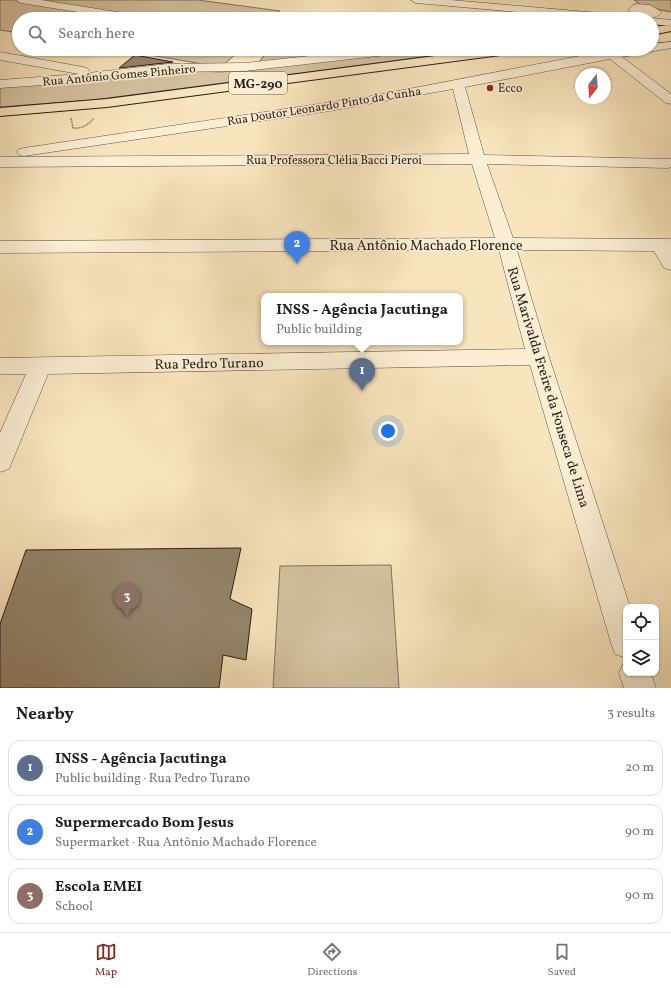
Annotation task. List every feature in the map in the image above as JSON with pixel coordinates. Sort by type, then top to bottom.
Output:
[{"type":"highway","points":[[659,28],[669,24]]},
{"type":"highway","name":"MG-290","points":[[0,112],[107,103],[463,56]]},
{"type":"street","points":[[21,0],[97,12]]},
{"type":"street","points":[[416,0],[549,12]]},
{"type":"street","points":[[659,20],[669,24]]},
{"type":"street","points":[[659,47],[671,45]]},
{"type":"street","points":[[0,56],[105,75]]},
{"type":"street","points":[[245,67],[255,56]]},
{"type":"street","name":"Rua Antônio Gomes Pinheiro","points":[[0,84],[58,80],[167,68],[245,67],[342,56]]},
{"type":"street","name":"Rua Doutor Leonardo Pinto da Cunha","points":[[0,156],[371,100],[458,85],[601,56]]},
{"type":"street","points":[[614,56],[671,100]]},
{"type":"street","name":"Rua Marivalda Freire da Fonseca de Lima","points":[[458,85],[478,159],[506,244],[538,357],[625,640]]},
{"type":"street","name":"Rua Professora Clélia Bacci Pieroi","points":[[0,162],[478,159],[668,163]]},
{"type":"street","name":"Rua Antônio Machado Florence","points":[[0,247],[506,244],[666,245]]},
{"type":"street","points":[[666,245],[671,264]]},
{"type":"street","name":"Rua Pedro Turano","points":[[0,366],[538,357]]},
{"type":"street","points":[[0,461],[40,366]]},
{"type":"street","points":[[636,676],[640,688]]},
{"type":"shaded area","points":[[0,0],[198,0],[280,11],[12,12],[12,32],[0,30]]},
{"type":"shaded area","points":[[634,0],[671,0],[671,12],[642,6]]},
{"type":"shaded area","points":[[155,56],[233,56],[221,67]]},
{"type":"shaded area","points":[[264,56],[331,56],[256,65]]},
{"type":"shaded area","points":[[369,56],[432,56],[92,100],[0,107],[0,87],[79,83],[178,70],[220,72]]},
{"type":"shaded area","points":[[391,565],[399,688],[273,688],[280,566]]},
{"type":"building","points":[[134,56],[173,62],[119,68]]},
{"type":"building","points":[[241,548],[230,599],[252,609],[246,660],[223,655],[219,688],[0,688],[0,624],[26,550]]},
{"type":"place","name":"Ecco","points":[[490,88]]},
{"type":"place","name":"Supermercado Bom Jesus","points":[[297,264]]},
{"type":"place","name":"INSS - Agência Jacutinga","points":[[362,391]]},
{"type":"place","name":"Escola EMEI","points":[[127,617]]}]
